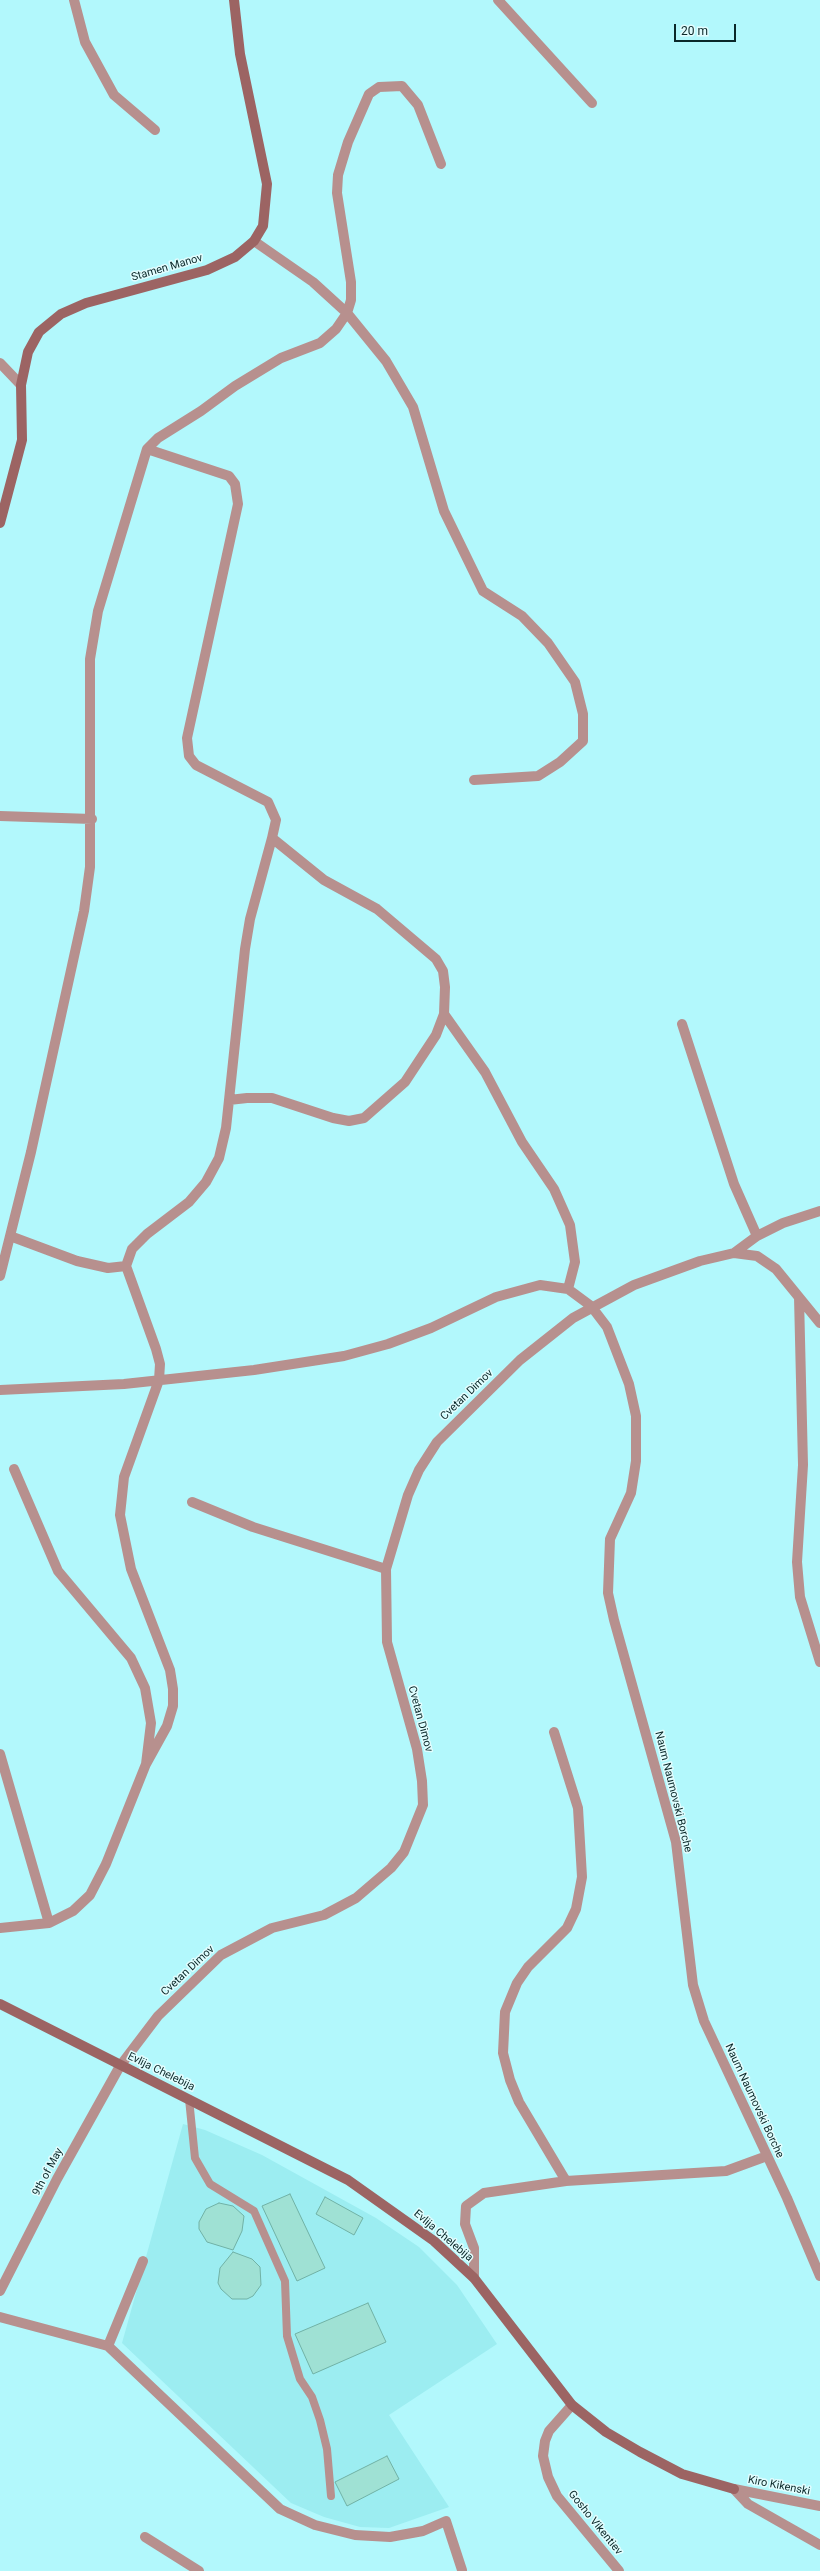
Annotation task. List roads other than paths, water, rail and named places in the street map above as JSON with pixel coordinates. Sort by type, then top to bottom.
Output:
[{"type":"street","points":[[74,0],[85,42],[114,95],[155,130]]},
{"type":"street","name":"Stamen Manov","points":[[0,523],[22,440],[21,385],[28,352],[39,332],[61,314],[86,304],[207,270],[235,257],[254,241],[263,226],[267,184],[240,54],[234,0]]},
{"type":"street","points":[[498,0],[592,103]]},
{"type":"street","points":[[0,1276],[31,1152],[84,911],[90,867],[92,819],[90,659],[98,612],[147,449],[158,438],[201,411],[235,386],[281,358],[320,343],[336,330],[347,313],[351,300],[351,282],[336,193],[338,175],[348,142],[370,94],[379,87],[402,86],[418,105],[441,164]]},
{"type":"street","points":[[254,241],[313,282],[347,313],[386,361],[413,407],[444,511],[483,591],[522,616],[548,643],[575,682],[583,714],[583,741],[560,762],[538,776],[474,780]]},
{"type":"street","points":[[0,363],[21,385]]},
{"type":"street","points":[[0,1928],[49,1923],[73,1911],[90,1895],[106,1864],[146,1764],[167,1726],[173,1706],[173,1688],[170,1670],[131,1569],[120,1515],[124,1477],[159,1380],[160,1364],[126,1266],[132,1249],[147,1234],[190,1202],[206,1182],[219,1158],[226,1128],[245,949],[250,919],[276,820],[268,802],[196,765],[189,756],[187,738],[238,504],[235,484],[229,476],[218,471],[147,449]]},
{"type":"street","points":[[0,816],[92,819]]},
{"type":"street","points":[[229,1100],[272,1098],[333,1118],[348,1121],[364,1118],[405,1082],[436,1035],[444,1014],[443,971],[436,959],[377,909],[324,880],[272,838]]},
{"type":"street","points":[[0,1390],[124,1384],[254,1370],[344,1356],[388,1344],[508,1294],[540,1285],[568,1289],[576,1262],[570,1225],[558,1197],[522,1142],[485,1072],[444,1014]]},
{"type":"street","points":[[682,1024],[734,1184],[757,1236]]},
{"type":"street","points":[[734,1253],[757,1236],[783,1223],[820,1212]]},
{"type":"street","points":[[10,1236],[77,1261],[108,1268],[126,1266]]},
{"type":"street","points":[[734,1253],[757,1256],[776,1269],[820,1323]]},
{"type":"street","name":"Cvetan Dimov","points":[[120,2066],[158,2016],[221,1955],[272,1928],[324,1915],[356,1898],[391,1868],[404,1852],[423,1805],[422,1781],[417,1749],[387,1642],[386,1568],[408,1495],[419,1470],[437,1442],[520,1360],[548,1335],[591,1306],[634,1285],[700,1261],[734,1253]]},
{"type":"street","name":"Naum Naumovski Borche","points":[[568,1289],[591,1306],[607,1327],[629,1384],[637,1436],[636,1461],[631,1493],[610,1540],[608,1593],[614,1620],[676,1842],[693,1984],[704,2021],[767,2156],[820,2276]]},
{"type":"street","points":[[799,1298],[803,1465],[797,1562],[800,1597],[820,1662]]},
{"type":"street","points":[[14,1469],[58,1571],[130,1658],[145,1688],[152,1723],[146,1764]]},
{"type":"street","points":[[192,1502],[253,1527],[386,1568]]},
{"type":"street","points":[[554,1732],[578,1808],[582,1876],[576,1909],[566,1928],[528,1967],[517,1983],[504,2012],[503,2052],[510,2080],[519,2102],[566,2181]]},
{"type":"street","points":[[0,1754],[49,1923]]},
{"type":"street","name":"Evlija Chelebija","points":[[0,2004],[348,2180],[434,2241],[474,2278],[572,2405],[606,2432],[682,2474],[734,2489]]},
{"type":"street","name":"9th of May","points":[[0,2291],[57,2179],[120,2066]]},
{"type":"street","points":[[474,2278],[474,2248],[466,2224],[466,2206],[484,2193],[566,2181],[726,2171],[767,2156]]},
{"type":"street","points":[[108,2346],[142,2261]]},
{"type":"street","points":[[0,2317],[108,2346],[280,2508],[315,2525],[355,2535],[390,2536],[423,2531],[446,2521],[462,2570]]},
{"type":"street","name":"Gosho Vikentiev","points":[[572,2405],[549,2431],[545,2441],[543,2456],[548,2477],[557,2496],[619,2571]]},
{"type":"street","points":[[734,2489],[748,2504],[820,2545]]},
{"type":"street","name":"Kiro Kikenski","points":[[734,2489],[820,2506]]},
{"type":"street","points":[[145,2537],[199,2571]]},
{"type":"lane","points":[[189,2099],[195,2158],[210,2184],[254,2211],[286,2280],[287,2336],[300,2379],[312,2397],[320,2420],[327,2449],[331,2496]]}]
